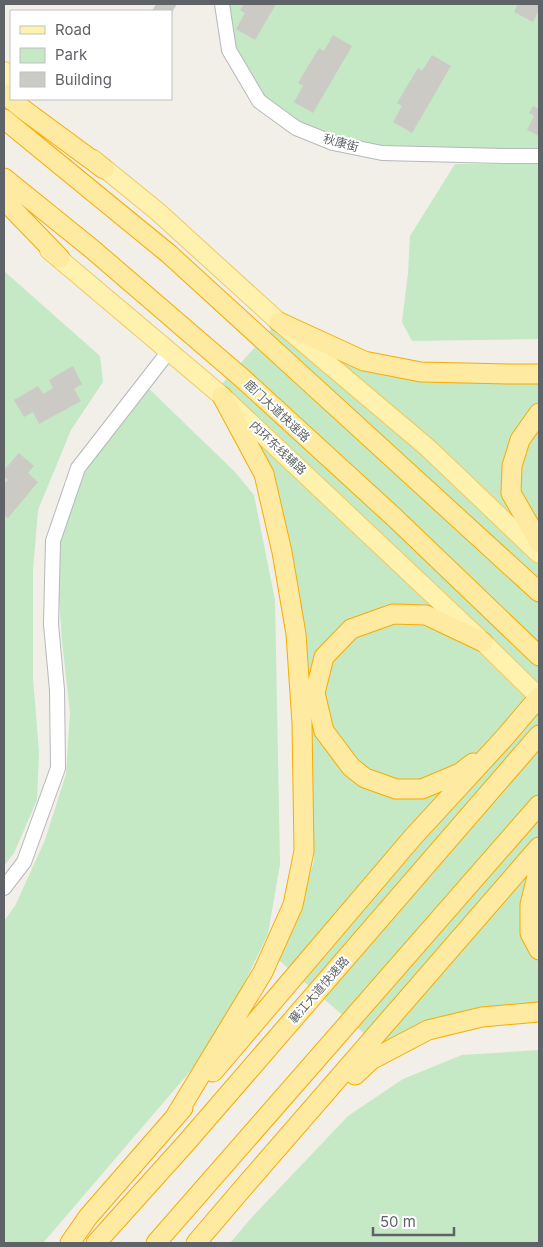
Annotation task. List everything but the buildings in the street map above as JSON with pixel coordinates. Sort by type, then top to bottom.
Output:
[{"type":"highway","points":[[12,100],[104,168]]},
{"type":"highway","points":[[4,120],[169,254],[539,592]]},
{"type":"highway","name":"鹿门大道快速路","points":[[4,178],[92,249],[242,378],[395,518],[539,656]]},
{"type":"highway","points":[[4,200],[60,258]]},
{"type":"highway","points":[[279,322],[364,361],[421,372],[539,374]]},
{"type":"highway","points":[[175,1116],[263,972],[294,905],[304,851],[302,723],[297,644],[282,552],[264,474],[222,396]]},
{"type":"highway","points":[[539,413],[520,440],[512,466],[511,493],[539,542]]},
{"type":"highway","points":[[483,642],[426,615],[393,614],[351,629],[324,657],[315,693],[324,731],[351,767],[365,778],[396,789],[422,789],[460,772],[505,737]]},
{"type":"highway","points":[[70,1243],[88,1217],[413,837],[539,697]]},
{"type":"highway","name":"襄江大道快速路","points":[[96,1243],[186,1143],[539,735]]},
{"type":"highway","points":[[156,1243],[539,805]]},
{"type":"highway","points":[[196,1243],[539,847]]},
{"type":"highway","points":[[539,868],[530,905],[530,933],[539,950]]},
{"type":"highway","points":[[243,1188],[370,1060],[428,1030],[482,1017],[539,1012]]},
{"type":"main road","points":[[27,100],[104,168],[158,211],[279,322],[428,448],[539,554]]},
{"type":"main road","name":"内环东线辅路","points":[[4,214],[60,258],[222,396],[539,697]]},
{"type":"main road","points":[[66,1243],[88,1217]]},
{"type":"street","name":"秋康街","points":[[222,4],[229,50],[259,101],[296,128],[333,143],[382,153],[539,156]]},
{"type":"street","points":[[4,888],[24,862],[58,768],[57,690],[51,624],[53,541],[78,468],[169,350]]},
{"type":"green space","points":[[222,4],[539,4],[539,156],[504,156],[333,143],[259,101],[229,50]]},
{"type":"green space","points":[[455,164],[539,164],[539,339],[412,341],[402,322],[410,236]]},
{"type":"green space","points":[[4,271],[100,356],[103,382],[71,430],[38,510],[33,570],[33,678],[39,752],[37,800],[14,853],[4,866]]},
{"type":"green space","points":[[275,325],[339,353],[539,382],[539,1008],[381,1048],[274,956],[298,912],[314,861],[307,655],[294,571],[221,385]]},
{"type":"green space","points":[[143,383],[235,472],[254,495],[275,600],[280,864],[268,934],[241,990],[199,1061],[43,1243],[4,1243],[4,921],[15,906],[45,840],[66,774],[70,713],[58,586],[60,543],[83,475]]},
{"type":"green space","points":[[539,1050],[539,1243],[230,1243],[253,1216],[348,1116],[403,1079],[462,1055]]}]
